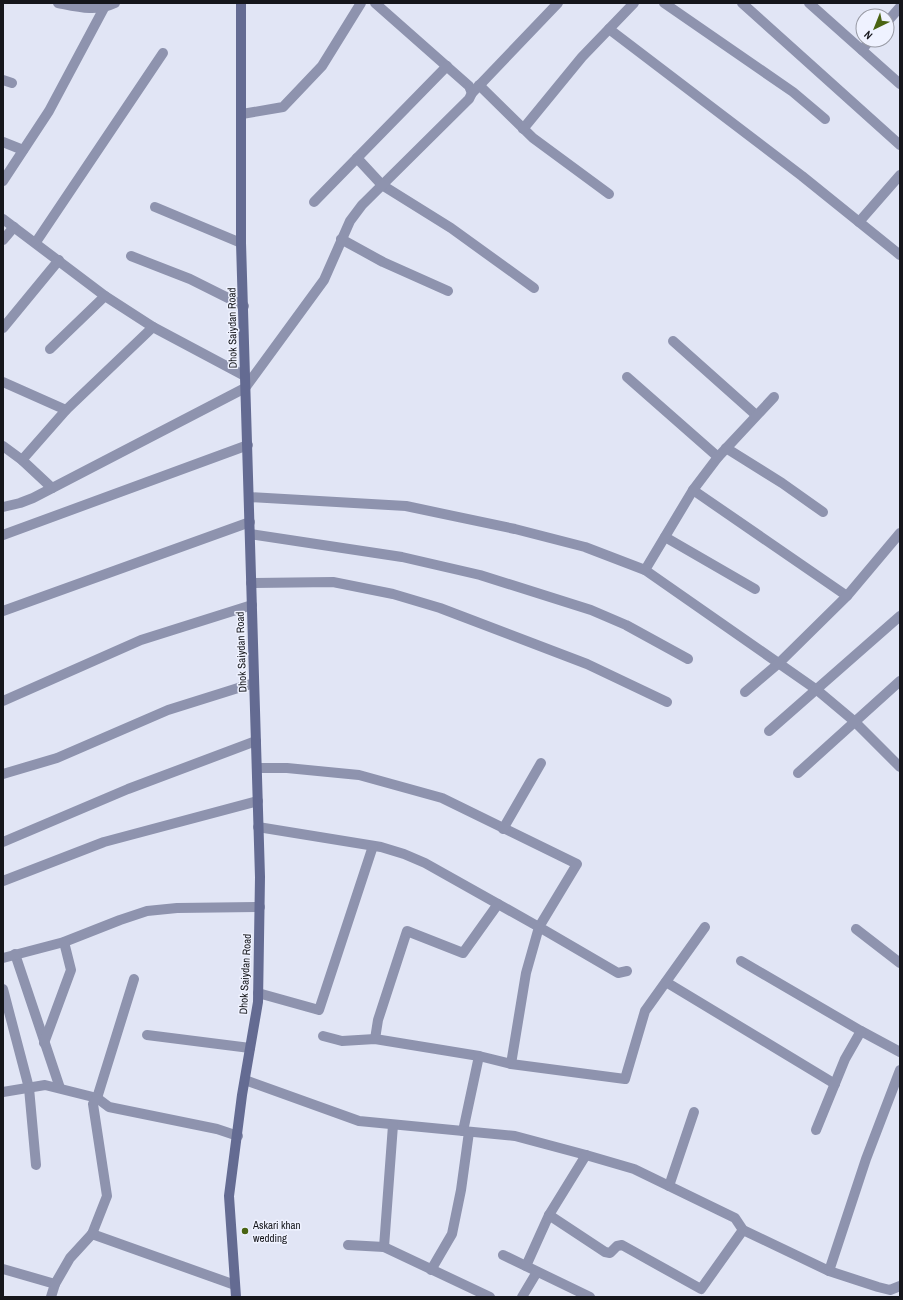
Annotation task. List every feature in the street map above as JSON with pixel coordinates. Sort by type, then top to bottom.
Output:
[{"type":"main road","name":"Dhok Saiydan Road","points":[[236,1297],[229,1196],[258,993],[260,907],[241,242],[241,3]]},
{"type":"street","points":[[58,3],[90,9],[104,8],[115,3]]},
{"type":"street","points":[[242,114],[283,107],[322,66],[361,3]]},
{"type":"street","points":[[375,3],[469,86],[472,93]]},
{"type":"street","points":[[3,507],[20,503],[52,488],[245,388],[324,280],[350,221],[382,185],[469,99],[479,85],[558,3]]},
{"type":"street","points":[[523,129],[582,58],[634,3]]},
{"type":"street","points":[[664,3],[793,92],[825,119]]},
{"type":"street","points":[[742,3],[900,145]]},
{"type":"street","points":[[809,3],[900,84]]},
{"type":"street","points":[[3,181],[49,111],[104,8]]},
{"type":"street","points":[[609,29],[796,171],[900,255]]},
{"type":"street","points":[[36,242],[163,53]]},
{"type":"street","points":[[314,202],[446,66]]},
{"type":"street","points":[[479,85],[544,148],[609,194]]},
{"type":"street","points":[[3,142],[23,150]]},
{"type":"street","points":[[357,158],[382,185],[451,228],[534,288]]},
{"type":"street","points":[[859,222],[900,175]]},
{"type":"street","points":[[155,207],[241,242]]},
{"type":"street","points":[[3,219],[36,242],[105,296],[153,327],[245,376]]},
{"type":"street","points":[[3,240],[14,227]]},
{"type":"street","points":[[341,239],[383,262],[448,291]]},
{"type":"street","points":[[131,256],[190,279],[244,306]]},
{"type":"street","points":[[3,328],[59,260]]},
{"type":"street","points":[[50,349],[105,296]]},
{"type":"street","points":[[22,460],[66,410],[153,327]]},
{"type":"street","points":[[673,341],[756,415]]},
{"type":"street","points":[[627,377],[718,457]]},
{"type":"street","points":[[3,382],[66,410]]},
{"type":"street","points":[[645,570],[693,490],[718,457],[774,396]]},
{"type":"street","points":[[3,535],[248,445]]},
{"type":"street","points":[[3,446],[22,460],[52,488]]},
{"type":"street","points":[[726,448],[782,483],[823,512]]},
{"type":"street","points":[[693,490],[846,596]]},
{"type":"street","points":[[249,497],[406,506],[515,529],[585,547],[645,570],[817,690],[854,721],[900,767]]},
{"type":"street","points":[[3,611],[250,522]]},
{"type":"street","points":[[745,692],[779,663],[846,596],[900,533]]},
{"type":"street","points":[[250,534],[402,557],[480,575],[591,610],[626,625],[688,659]]},
{"type":"street","points":[[665,537],[755,589]]},
{"type":"street","points":[[251,583],[333,582],[393,594],[440,608],[587,664],[667,702]]},
{"type":"street","points":[[3,701],[141,640],[252,605]]},
{"type":"street","points":[[769,731],[900,616]]},
{"type":"street","points":[[798,773],[900,681]]},
{"type":"street","points":[[3,774],[57,758],[168,710],[254,683]]},
{"type":"street","points":[[3,842],[128,789],[256,741]]},
{"type":"street","points":[[504,829],[541,763]]},
{"type":"street","points":[[257,768],[287,768],[360,775],[442,798],[577,864],[539,927],[526,973],[511,1064]]},
{"type":"street","points":[[3,881],[104,842],[258,801]]},
{"type":"street","points":[[258,827],[373,846],[404,854],[425,863],[618,973],[627,971]]},
{"type":"street","points":[[258,993],[319,1010],[373,846]]},
{"type":"street","points":[[375,1039],[378,1020],[407,931],[462,953],[498,904]]},
{"type":"street","points":[[3,958],[64,942],[147,911],[177,908],[260,907]]},
{"type":"street","points":[[323,1036],[342,1041],[375,1039],[479,1056],[511,1064],[625,1080],[645,1011],[705,927]]},
{"type":"street","points":[[856,929],[900,963]]},
{"type":"street","points":[[44,1043],[70,970],[64,942]]},
{"type":"street","points":[[15,954],[60,1088]]},
{"type":"street","points":[[741,961],[900,1052]]},
{"type":"street","points":[[51,1297],[55,1284],[70,1258],[92,1234],[107,1196],[93,1104],[97,1098],[134,979]]},
{"type":"street","points":[[666,982],[835,1084]]},
{"type":"street","points":[[3,989],[29,1088],[36,1166]]},
{"type":"street","points":[[816,1130],[845,1059],[861,1031]]},
{"type":"street","points":[[147,1035],[250,1048]]},
{"type":"street","points":[[431,1270],[452,1234],[461,1190],[466,1131],[479,1056]]},
{"type":"street","points":[[829,1271],[866,1159],[900,1070]]},
{"type":"street","points":[[245,1080],[359,1121],[515,1136],[634,1169],[735,1218],[743,1230],[829,1271],[890,1290],[900,1286]]},
{"type":"street","points":[[3,1092],[46,1085],[97,1098],[109,1107],[217,1129],[238,1136]]},
{"type":"street","points":[[669,1186],[694,1112]]},
{"type":"street","points":[[384,1247],[393,1125]]},
{"type":"street","points":[[526,1266],[549,1215],[586,1155]]},
{"type":"street","points":[[549,1215],[606,1252],[610,1252],[619,1244],[622,1245],[701,1290],[743,1230]]},
{"type":"street","points":[[92,1234],[235,1286]]},
{"type":"street","points":[[348,1245],[384,1247],[490,1297]]},
{"type":"street","points":[[503,1255],[584,1296]]},
{"type":"street","points":[[3,1269],[55,1284]]},
{"type":"street","points":[[522,1297],[537,1272]]},
{"type":"place","name":"Askari khan wedding","points":[[245,1231]]}]
